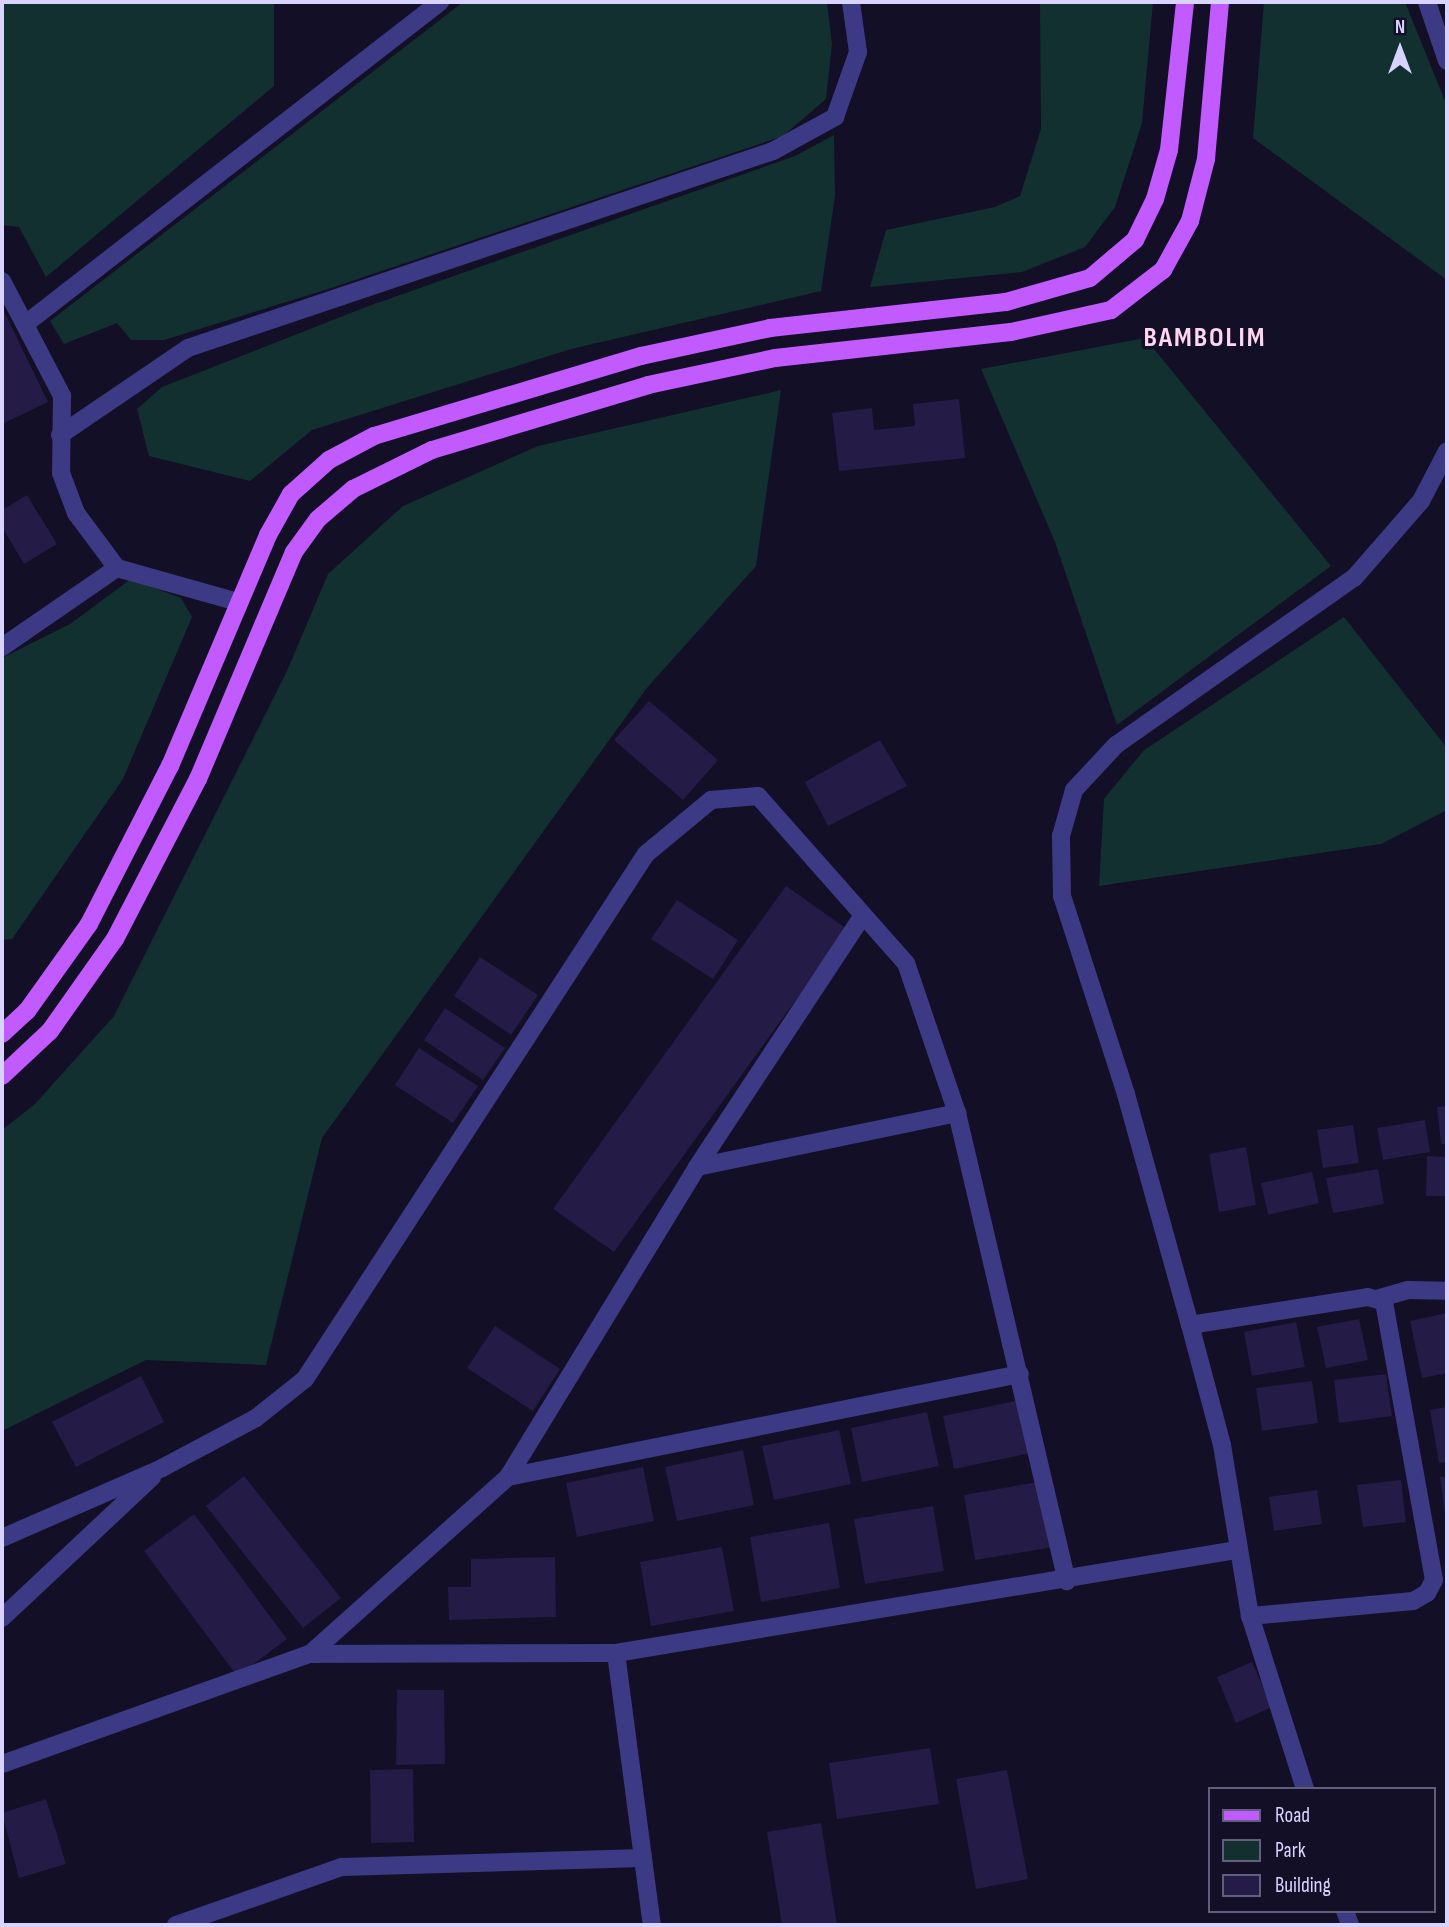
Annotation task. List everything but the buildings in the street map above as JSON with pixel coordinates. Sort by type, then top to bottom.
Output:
[{"type":"main road","points":[[2,1034],[27,1011],[89,924],[170,766],[238,602],[291,494],[329,460],[374,436],[641,356],[770,328],[1006,302],[1090,278],[1135,240],[1155,199],[1169,149],[1185,2]]},
{"type":"main road","points":[[2,1076],[50,1031],[116,939],[198,779],[294,552],[318,519],[353,489],[432,450],[648,385],[775,358],[1011,332],[1111,310],[1163,270],[1190,221],[1206,159],[1220,2]]},
{"type":"street","points":[[28,322],[440,2]]},
{"type":"street","points":[[60,435],[188,348],[783,145],[835,117],[858,52],[851,2]]},
{"type":"street","points":[[1427,2],[1447,61]]},
{"type":"street","points":[[2,281],[28,322],[62,396],[61,473],[76,513],[117,568],[238,602]]},
{"type":"street","points":[[1304,1787],[1250,1616],[1236,1550],[1222,1446],[1190,1325],[1126,1094],[1062,896],[1060,836],[1074,790],[1116,745],[1354,578],[1421,501],[1447,451]]},
{"type":"street","points":[[2,647],[117,568]]},
{"type":"street","points":[[2,1538],[162,1468],[256,1418],[305,1379],[646,854],[711,800],[758,796],[862,918],[906,963],[957,1113],[1067,1581]]},
{"type":"street","points":[[310,1654],[508,1477],[697,1167],[862,918]]},
{"type":"street","points":[[697,1167],[957,1113]]},
{"type":"street","points":[[1190,1325],[1380,1298],[1418,1289],[1447,1291]]},
{"type":"street","points":[[1250,1616],[1413,1601],[1427,1593],[1434,1580],[1380,1298]]},
{"type":"street","points":[[508,1477],[1020,1374]]},
{"type":"street","points":[[2,1618],[162,1468]]},
{"type":"street","points":[[2,1764],[310,1654],[616,1653],[1067,1581],[1236,1550]]},
{"type":"street","points":[[616,1653],[652,1925]]},
{"type":"street","points":[[176,1925],[342,1867],[643,1858]]},
{"type":"green space","points":[[2,2],[274,2],[274,86],[46,277],[19,227],[2,225]]},
{"type":"green space","points":[[463,2],[827,2],[832,44],[826,99],[783,136],[328,289],[164,340],[131,340],[117,323],[64,344],[50,321]]},
{"type":"green space","points":[[1040,2],[1153,2],[1142,123],[1115,207],[1085,247],[1022,272],[870,287],[886,230],[995,207],[1020,196],[1041,129]]},
{"type":"green space","points":[[1264,2],[1405,2],[1447,106],[1447,280],[1253,138]]},
{"type":"green space","points":[[834,135],[835,196],[821,291],[571,349],[312,430],[250,481],[149,456],[137,409],[162,387],[366,307],[795,156]]},
{"type":"green space","points":[[1145,338],[1331,566],[1117,725],[1055,542],[981,369]]},
{"type":"green space","points":[[781,390],[756,566],[646,689],[322,1138],[266,1365],[146,1360],[2,1431],[2,1130],[35,1104],[114,1016],[287,671],[328,574],[403,506],[538,446]]},
{"type":"green space","points":[[131,579],[181,598],[192,617],[123,779],[12,939],[2,940],[2,658],[70,624]]},
{"type":"green space","points":[[1344,617],[1447,748],[1447,810],[1381,844],[1099,886],[1104,799],[1143,751]]},
{"type":"district","name":"BAMBOLIM","points":[[1205,338]]}]
